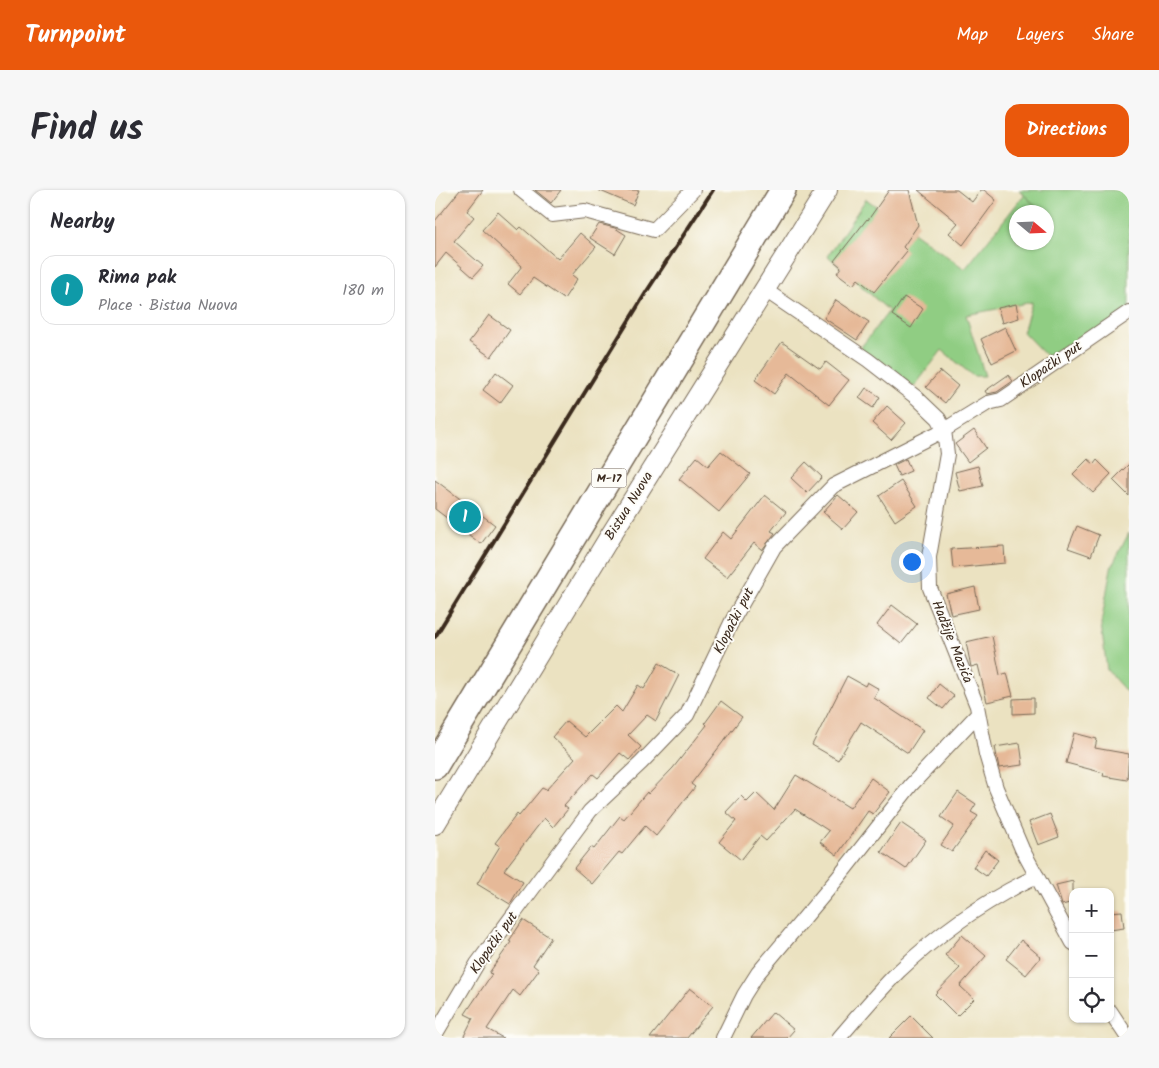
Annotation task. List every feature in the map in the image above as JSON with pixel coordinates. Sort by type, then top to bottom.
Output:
[{"type":"highway","name":"M-17","points":[[435,766],[783,190]]},
{"type":"street","points":[[521,190],[553,216],[585,210],[655,230],[693,190]]},
{"type":"street","name":"Bistua Nuova","points":[[435,824],[609,538],[827,190]]},
{"type":"street","name":"Hadžije Mazića","points":[[765,290],[868,360],[917,398],[939,419],[944,430],[947,454],[929,557],[930,588],[942,620],[959,656],[978,714],[986,754],[996,788],[1023,849],[1069,936]]},
{"type":"street","name":"Klopački put","points":[[435,1035],[477,964],[590,811],[641,763],[687,715],[732,621],[774,547],[833,486],[944,430],[969,412],[987,403],[1001,400],[1129,312]]},
{"type":"street","points":[[723,1038],[744,995],[758,973],[837,879],[911,784],[978,714]]},
{"type":"street","points":[[839,1038],[898,972],[946,931],[997,897],[1037,876]]},
{"type":"street","points":[[1114,1017],[1127,1038]]},
{"type":"green space","points":[[1019,190],[1129,190],[1129,315],[1054,364],[1023,332],[1032,302],[966,315],[985,376],[973,376],[942,350],[914,387],[858,351],[889,311],[828,256],[866,199],[965,269],[1009,214],[1009,250],[1054,250],[1054,205],[1035,205]]},
{"type":"green space","points":[[1024,195],[1035,205],[1016,205]]},
{"type":"green space","points":[[1129,533],[1129,695],[1107,670],[1101,624],[1111,568]]},
{"type":"building","points":[[460,190],[483,190],[467,211],[474,217],[454,241],[483,266],[473,277],[446,253],[435,267],[435,221]]},
{"type":"building","points":[[535,190],[561,190],[551,203]]},
{"type":"building","points":[[598,190],[639,190],[633,205]]},
{"type":"building","points":[[889,190],[909,190],[918,225],[903,247],[907,251],[874,292],[858,279],[853,285],[837,273],[841,267],[834,261],[868,220]]},
{"type":"building","points":[[918,190],[957,190],[972,202],[981,190],[984,190],[996,200],[963,245],[949,233],[958,223]]},
{"type":"building","points":[[498,212],[518,230],[521,227],[558,259],[580,233],[596,247],[572,275],[577,279],[564,299],[533,278],[520,294],[508,284],[522,266],[482,230]]},
{"type":"building","points":[[599,224],[615,228],[626,235],[615,254],[590,238]]},
{"type":"building","points":[[904,297],[923,309],[911,328],[892,315]]},
{"type":"building","points":[[836,300],[869,322],[857,340],[824,318]]},
{"type":"building","points":[[1016,304],[1019,318],[1002,323],[998,308]]},
{"type":"building","points":[[489,315],[510,330],[491,357],[469,342]]},
{"type":"building","points":[[1005,327],[1016,351],[992,363],[981,339]]},
{"type":"building","points":[[782,342],[820,369],[826,362],[849,380],[829,405],[789,373],[774,394],[755,380]]},
{"type":"building","points":[[940,371],[958,386],[945,403],[926,387]]},
{"type":"building","points":[[496,372],[513,385],[500,403],[483,390]]},
{"type":"building","points":[[1008,375],[1013,381],[997,392],[987,394],[985,391]]},
{"type":"building","points":[[866,388],[880,397],[873,408],[859,398]]},
{"type":"building","points":[[887,406],[906,423],[891,440],[872,423]]},
{"type":"building","points":[[974,430],[986,448],[968,462],[955,444]]},
{"type":"building","points":[[721,451],[750,474],[719,512],[679,479],[697,457],[708,466]]},
{"type":"building","points":[[906,459],[911,471],[899,476],[894,465]]},
{"type":"building","points":[[1088,459],[1094,464],[1097,460],[1111,474],[1093,493],[1073,474]]},
{"type":"building","points":[[806,462],[822,477],[807,493],[791,478]]},
{"type":"building","points":[[1129,464],[1129,496],[1113,480]]},
{"type":"building","points":[[978,466],[983,486],[960,491],[955,472]]},
{"type":"building","points":[[435,480],[495,525],[481,544],[435,509]]},
{"type":"building","points":[[901,481],[917,506],[895,521],[879,496]]},
{"type":"building","points":[[765,495],[786,512],[771,531],[775,533],[762,550],[754,543],[727,577],[703,559],[723,532],[731,539]]},
{"type":"building","points":[[838,495],[858,512],[843,529],[823,512]]},
{"type":"building","points":[[1077,526],[1099,535],[1091,556],[1068,548]]},
{"type":"building","points":[[1004,546],[1005,563],[953,568],[951,549]]},
{"type":"building","points":[[975,587],[979,609],[951,615],[946,594]]},
{"type":"building","points":[[892,605],[917,624],[901,644],[877,625]]},
{"type":"building","points":[[992,636],[1000,675],[1007,673],[1013,696],[987,702],[978,665],[971,667],[966,642]]},
{"type":"building","points":[[659,663],[679,675],[656,721],[647,715],[628,735],[641,747],[629,760],[620,753],[598,778],[593,774],[564,806],[568,809],[553,827],[544,818],[504,870],[523,882],[510,904],[477,884],[500,846],[495,843],[517,814],[519,816],[542,788],[546,790],[575,758],[552,737],[566,721],[585,737],[616,706],[622,712],[638,685],[644,689]]},
{"type":"building","points":[[847,676],[865,686],[867,682],[879,689],[874,698],[923,730],[908,753],[861,722],[838,760],[812,745]]},
{"type":"building","points":[[939,684],[954,696],[943,709],[929,698]]},
{"type":"building","points":[[1034,698],[1034,713],[1013,714],[1013,699]]},
{"type":"building","points":[[721,701],[742,717],[691,784],[695,787],[656,836],[645,826],[622,854],[619,852],[592,884],[574,868],[591,847],[594,849],[620,816],[624,819],[647,792],[648,794],[673,768],[707,725],[705,723]]},
{"type":"building","points":[[1074,733],[1097,739],[1095,748],[1129,754],[1127,780],[1103,776],[1104,773],[1066,763]]},
{"type":"building","points":[[1020,743],[1023,765],[999,768],[995,747]]},
{"type":"building","points":[[796,775],[850,808],[871,778],[890,792],[873,814],[868,811],[837,855],[820,842],[829,831],[795,809],[766,841],[760,836],[741,860],[719,842],[736,821],[726,812],[741,796],[747,802],[756,793],[774,810]]},
{"type":"building","points":[[958,792],[976,804],[971,812],[978,816],[952,852],[941,845],[954,826],[941,817]]},
{"type":"building","points":[[1050,814],[1059,837],[1038,845],[1029,822]]},
{"type":"building","points":[[901,823],[926,840],[906,869],[881,852]]},
{"type":"building","points":[[985,850],[998,860],[986,876],[973,867]]},
{"type":"building","points":[[1073,881],[1073,888],[1069,888],[1069,903],[1062,905],[1056,885]]},
{"type":"building","points":[[1122,911],[1124,928],[1114,929],[1114,912]]},
{"type":"building","points":[[523,920],[551,938],[533,965],[539,970],[520,996],[513,990],[487,1029],[503,1038],[463,1038],[473,1018],[465,1014],[492,974],[489,973],[511,942],[509,941]]},
{"type":"building","points":[[962,935],[986,956],[960,986],[974,999],[957,1016],[935,994],[960,968],[945,955]]},
{"type":"building","points":[[1021,940],[1041,957],[1026,975],[1006,959]]},
{"type":"building","points":[[690,988],[713,1006],[687,1038],[650,1038]]},
{"type":"building","points":[[773,1012],[794,1030],[787,1038],[751,1038]]},
{"type":"building","points":[[911,1016],[933,1038],[889,1038]]},
{"type":"railway","points":[[435,637],[647,291],[713,190]]},
{"type":"place","name":"Rima pak","points":[[465,517]]}]
